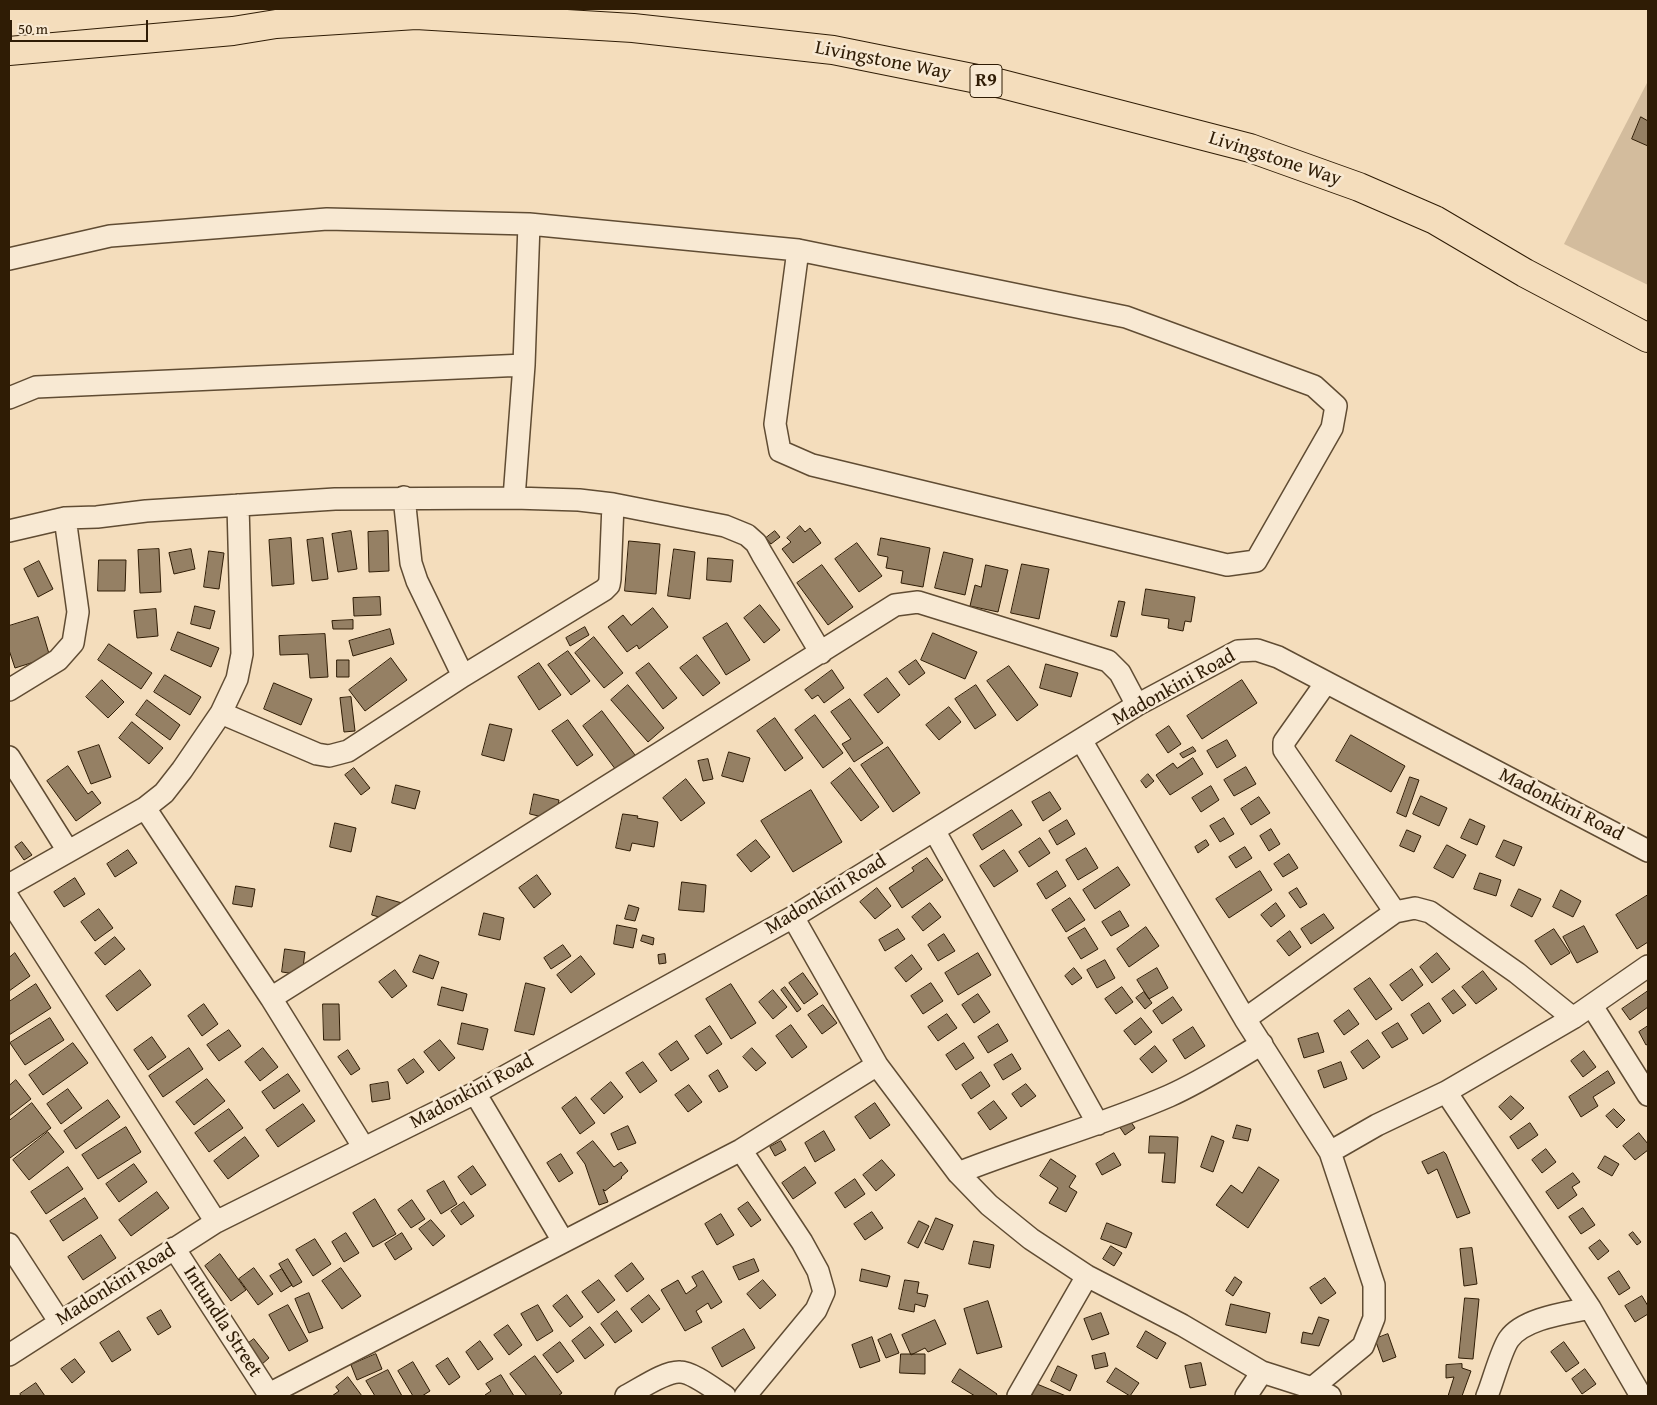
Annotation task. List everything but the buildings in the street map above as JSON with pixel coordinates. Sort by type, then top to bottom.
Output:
[{"type":"highway","name":"Livingstone Way","points":[[9,51],[223,32],[276,24],[416,15],[633,28],[833,50],[1002,84],[1250,148],[1359,187],[1435,220],[1525,273],[1648,338]]},
{"type":"street","points":[[9,260],[110,236],[327,219],[529,224],[798,250],[1126,317],[1314,386],[1336,406],[1332,428],[1256,561],[1227,565],[812,465],[780,451],[775,424],[798,250]]},
{"type":"street","points":[[514,498],[524,365],[529,224]]},
{"type":"street","points":[[9,398],[36,387],[524,365]]},
{"type":"street","points":[[404,497],[411,562],[417,582],[463,676]]},
{"type":"street","points":[[9,531],[65,518],[97,517],[146,510],[335,499],[404,497],[514,498],[579,500],[613,504],[725,526],[747,535],[756,543],[820,653]]},
{"type":"street","points":[[221,712],[317,754],[329,756],[348,751],[463,676],[591,598],[608,585],[610,579],[613,504]]},
{"type":"street","points":[[9,885],[145,808],[164,793],[221,712],[237,679],[242,654],[238,505]]},
{"type":"street","points":[[9,690],[58,660],[73,642],[78,612],[65,518]]},
{"type":"street","points":[[272,998],[895,605],[918,602],[1108,661],[1120,673],[1137,705]]},
{"type":"street","name":"Madonkini Road","points":[[9,1354],[216,1222],[475,1092],[793,917],[1137,705],[1238,650],[1257,650],[1278,657],[1325,684],[1648,851]]},
{"type":"street","points":[[1325,684],[1284,742],[1284,750],[1395,912]]},
{"type":"street","points":[[793,917],[877,1065],[958,1173],[996,1211],[1031,1239],[1087,1276],[1182,1325],[1262,1372],[1321,1392],[1363,1346],[1374,1318],[1374,1285],[1330,1152],[1245,1019],[1081,740]]},
{"type":"street","points":[[9,757],[68,851]]},
{"type":"street","points":[[145,808],[272,998],[364,1148]]},
{"type":"street","points":[[934,830],[1098,1124]]},
{"type":"street","points":[[9,899],[216,1222]]},
{"type":"street","points":[[1245,1019],[1395,912],[1415,908],[1430,912],[1517,973],[1573,1018]]},
{"type":"street","points":[[1330,1152],[1377,1125],[1446,1092],[1573,1018],[1648,966]]},
{"type":"street","points":[[1592,1006],[1648,1095]]},
{"type":"street","points":[[958,1173],[993,1159],[1098,1124],[1170,1095],[1262,1044]]},
{"type":"street","points":[[270,1395],[740,1150],[877,1065]]},
{"type":"street","points":[[475,1092],[564,1242]]},
{"type":"street","points":[[1446,1092],[1590,1308],[1640,1396]]},
{"type":"street","points":[[740,1150],[802,1242],[818,1271],[824,1292],[816,1310],[745,1396]]},
{"type":"street","points":[[9,1244],[59,1321]]},
{"type":"street","name":"Intundla Street","points":[[174,1248],[270,1395]]},
{"type":"street","points":[[1018,1396],[1087,1276]]},
{"type":"street","points":[[1487,1396],[1509,1339],[1522,1326],[1548,1317],[1590,1308]]},
{"type":"street","points":[[626,1396],[668,1374],[680,1372],[691,1375],[725,1396]]},
{"type":"street","points":[[1246,1396],[1262,1372]]},
{"type":"shaded area","points":[[1648,81],[1648,285],[1564,244]]}]
